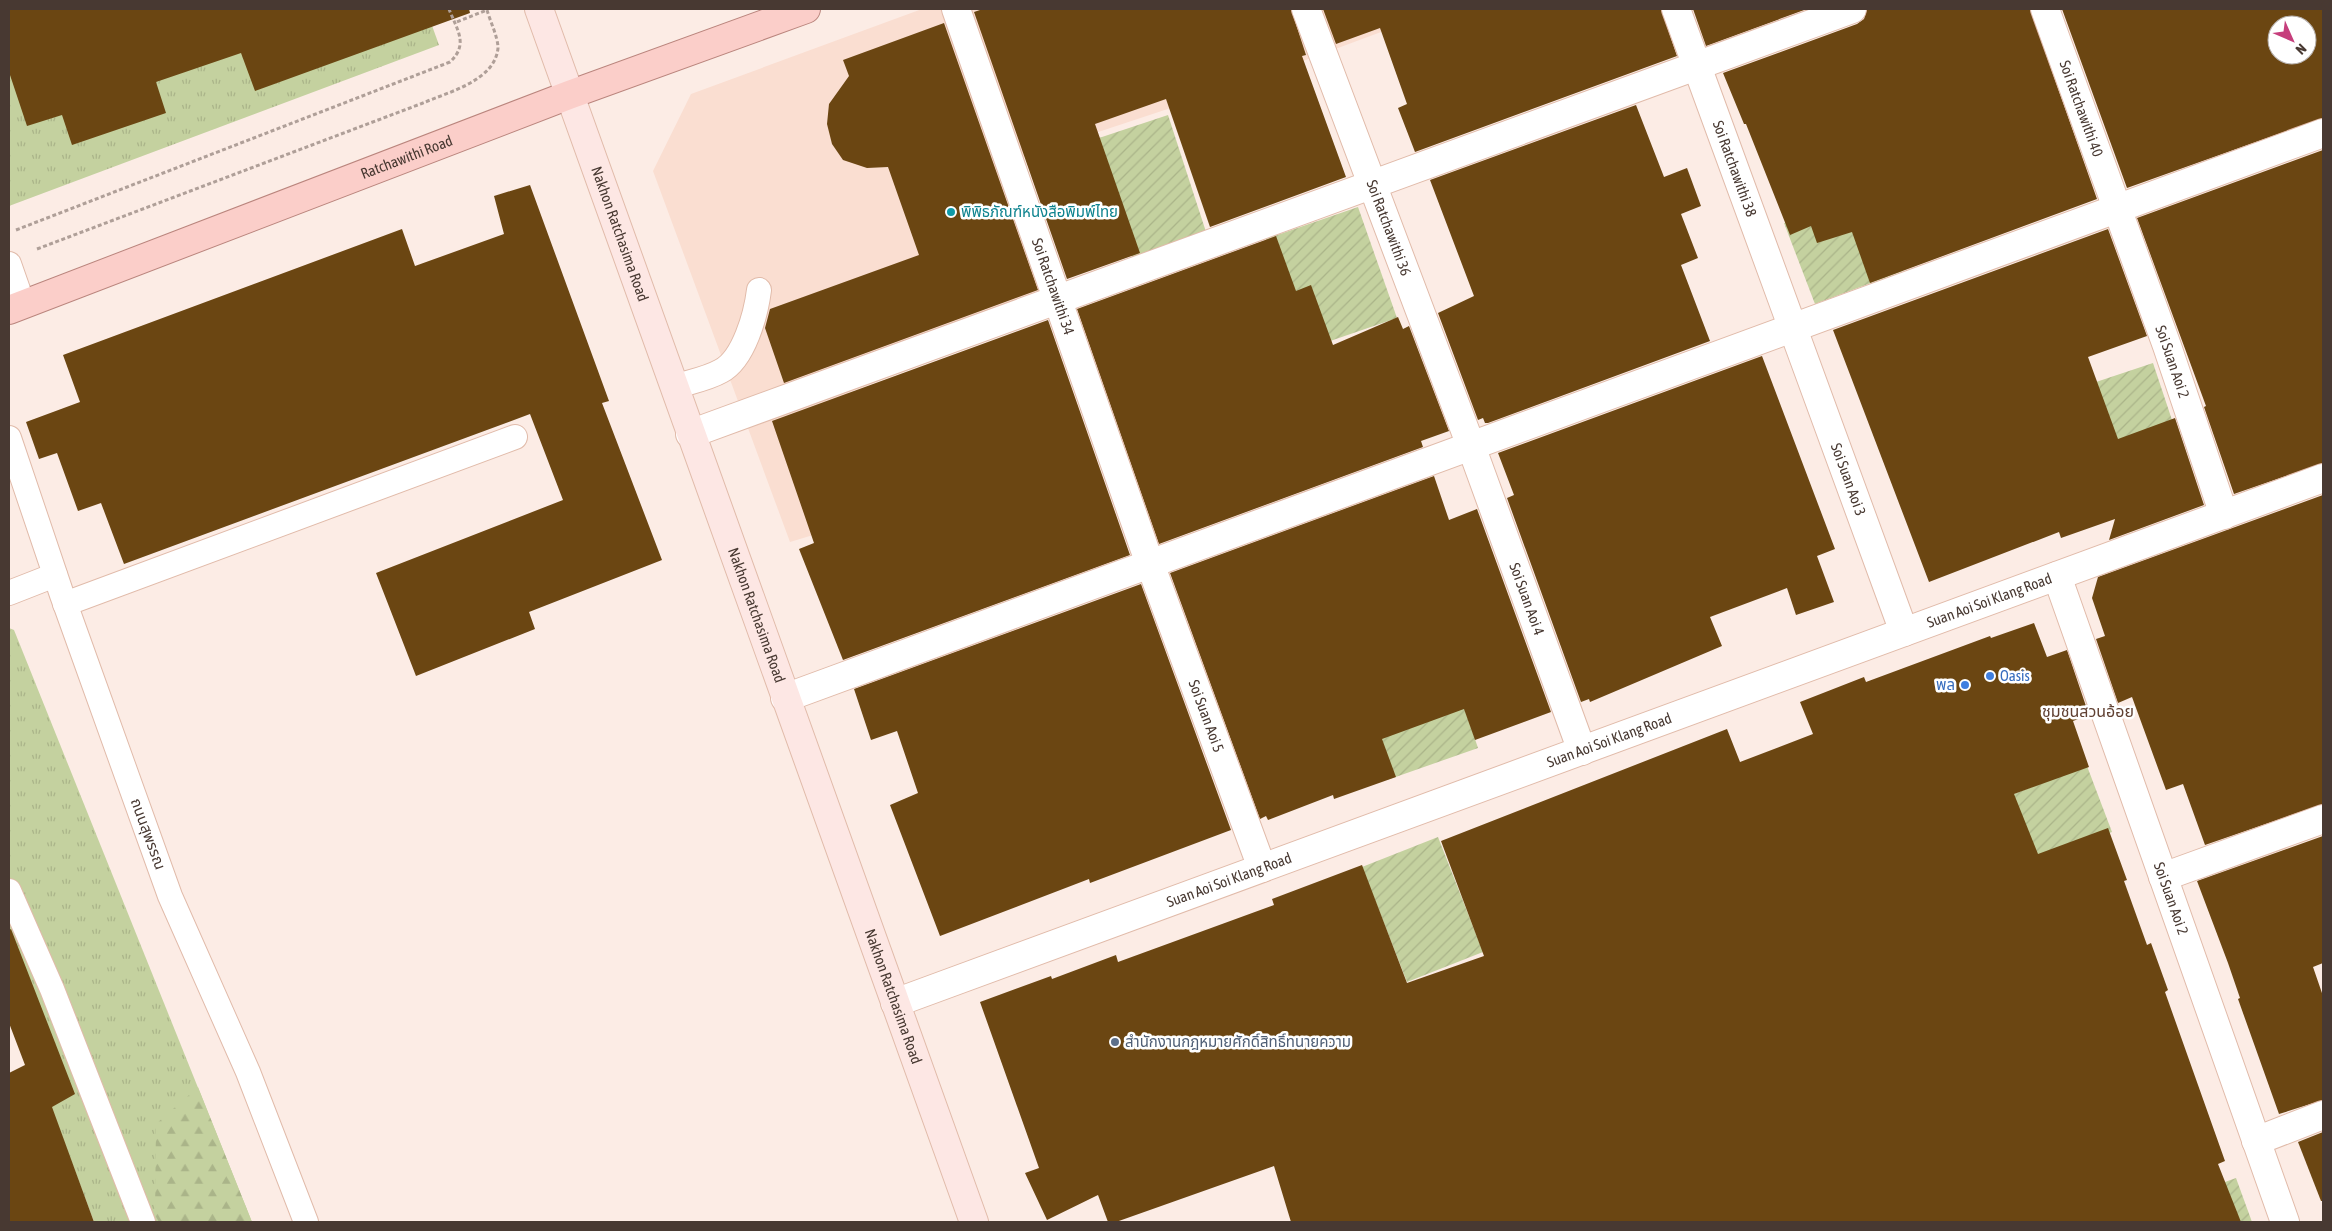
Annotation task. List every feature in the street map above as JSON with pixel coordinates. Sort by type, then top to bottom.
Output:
[{"type":"main road","name":"Nakhon Ratchasima Road","points":[[538,9],[974,1222]]},
{"type":"main road","name":"Ratchawithi Road","points":[[16,307],[569,95],[806,9]]},
{"type":"street","name":"Soi Ratchawithi 34","points":[[956,9],[1150,564]]},
{"type":"street","name":"Soi Ratchawithi 36","points":[[1306,9],[1471,446]]},
{"type":"street","name":"Soi Ratchawithi 38","points":[[1676,9],[1793,328]]},
{"type":"street","points":[[690,434],[1852,9]]},
{"type":"street","name":"Soi Ratchawithi 40","points":[[2045,9],[2117,208]]},
{"type":"street","points":[[786,698],[2323,133]]},
{"type":"street","name":"Soi Suan Aoi 2","points":[[2117,208],[2167,346],[2224,515]]},
{"type":"street","name":"Soi Suan Aoi 3","points":[[1793,328],[1904,632]]},
{"type":"street","name":"Soi Suan Aoi 4","points":[[1471,446],[1582,751]]},
{"type":"street","name":"Suan Aoi Soi Klang Road","points":[[895,1003],[2323,478]]},
{"type":"street","name":"Soi Suan Aoi 5","points":[[1150,564],[1262,868]]},
{"type":"street","name":"Soi Suan Aoi 2","points":[[2057,576],[2285,1222]]},
{"type":"street","points":[[2163,877],[2323,819]]},
{"type":"street","points":[[2256,1141],[2323,1115]]},
{"type":"lane","points":[[9,264],[16,307]]},
{"type":"lane","points":[[674,387],[716,374],[734,361],[743,347],[758,301],[759,290]]},
{"type":"lane","points":[[65,604],[515,436]]},
{"type":"lane","name":"ถนนสุพรรณ","points":[[9,438],[65,604],[170,896],[248,1072],[306,1222]]},
{"type":"lane","points":[[9,593],[55,575]]},
{"type":"lane","points":[[9,891],[52,989],[143,1222]]},
{"type":"path","points":[[9,233],[450,62],[459,54],[462,43],[449,9]]},
{"type":"path","points":[[36,249],[423,104],[479,78],[494,62],[498,47],[488,10],[454,23]]},
{"type":"shaded area","points":[[922,9],[1443,9],[1225,90],[1002,164],[1049,316],[848,393],[886,513],[790,542],[653,171],[691,94]]},
{"type":"green space","points":[[9,9],[426,9],[439,45],[9,206]]},
{"type":"green space","points":[[1168,115],[1207,235],[1133,260],[1093,140]]},
{"type":"green space","points":[[1873,189],[1903,271],[1815,304],[1784,223]]},
{"type":"green space","points":[[1358,207],[1397,318],[1304,350],[1266,239]]},
{"type":"green space","points":[[2153,363],[2174,426],[2088,455],[2066,392]]},
{"type":"green space","points":[[9,628],[14,630],[252,1222],[94,1222],[9,994]]},
{"type":"green space","points":[[1462,701],[1478,748],[1387,780],[1371,734]]},
{"type":"green space","points":[[2087,766],[2112,832],[2036,861],[2011,795]]},
{"type":"green space","points":[[1438,837],[1483,952],[1407,982],[1362,867]]},
{"type":"green space","points":[[198,1087],[252,1222],[159,1222],[155,1215],[156,1124]]},
{"type":"green space","points":[[2236,1178],[2252,1222],[2115,1222]]},
{"type":"building","points":[[9,9],[469,9],[470,13],[255,91],[241,53],[156,82],[166,113],[72,145],[62,115],[27,126],[9,72]]},
{"type":"building","points":[[983,9],[1291,9],[1306,55],[1302,56],[1346,177],[1210,227],[1166,99],[1095,124],[1140,253],[1067,279],[974,12]]},
{"type":"building","points":[[1323,9],[1661,9],[1677,56],[1415,152],[1398,108],[1407,104],[1380,28],[1336,44]]},
{"type":"building","points":[[1693,9],[1807,9],[1706,46]]},
{"type":"building","points":[[1867,9],[2030,9],[2097,199],[1870,283],[1852,232],[1817,243],[1811,226],[1790,235],[1746,124],[1744,124],[1723,73],[1857,24],[1864,19]]},
{"type":"building","points":[[2062,9],[2323,9],[2323,118],[2127,188]]},
{"type":"building","name":"พิพิธภัณฑ์หนังสือพิมพ์ไทย","points":[[944,23],[1038,290],[784,383],[765,328],[770,309],[919,255],[888,167],[867,168],[843,160],[832,144],[827,124],[829,104],[849,76],[843,60]]},
{"type":"building","points":[[1636,105],[1664,177],[1687,168],[1701,206],[1681,214],[1698,258],[1681,265],[1710,341],[1488,423],[1485,423],[1483,418],[1478,420],[1438,313],[1474,296],[1430,180]]},
{"type":"building","points":[[2323,150],[2323,463],[2234,494],[2204,407],[2206,406],[2137,218]]},
{"type":"building","points":[[530,185],[609,401],[602,403],[662,560],[529,612],[535,629],[416,676],[376,573],[563,500],[530,414],[124,564],[101,503],[78,511],[57,453],[39,459],[26,422],[80,402],[63,355],[402,229],[415,266],[504,234],[494,196]]},
{"type":"building","points":[[2108,229],[2147,336],[2088,357],[2118,439],[2175,418],[2204,505],[2109,540],[2115,519],[2061,538],[2059,532],[1929,582],[1833,330]]},
{"type":"building","points":[[1276,236],[1296,291],[1311,285],[1333,345],[1398,317],[1403,329],[1409,326],[1449,431],[1421,441],[1423,447],[1159,544],[1077,309]]},
{"type":"building","points":[[1048,320],[1130,555],[843,660],[799,549],[814,543],[772,421]]},
{"type":"building","points":[[1762,356],[1835,549],[1817,556],[1834,602],[1796,615],[1787,588],[1710,617],[1722,646],[1590,702],[1589,699],[1581,702],[1507,498],[1514,495],[1498,453]]},
{"type":"building","points":[[1434,476],[1449,520],[1477,509],[1551,712],[1475,740],[1464,709],[1382,739],[1396,777],[1334,799],[1333,795],[1268,820],[1266,816],[1260,819],[1170,573]]},
{"type":"building","points":[[2323,495],[2323,804],[2205,845],[2183,784],[2166,790],[2132,697],[2118,703],[2096,639],[2105,636],[2092,598],[2098,577]]},
{"type":"building","points":[[1141,584],[1231,830],[1090,883],[1089,879],[940,936],[890,805],[918,793],[897,731],[871,740],[854,689]]},
{"type":"building","points":[[2034,623],[2047,657],[2067,650],[2089,715],[2073,721],[2089,767],[2014,794],[2038,854],[2108,828],[2127,880],[2124,881],[2147,945],[2151,943],[2168,990],[2165,992],[2225,1161],[2218,1164],[2241,1222],[1291,1222],[1274,1166],[1116,1222],[1108,1222],[1098,1195],[1047,1220],[1025,1173],[1039,1168],[980,1002],[1051,976],[1052,979],[1116,955],[1118,962],[1274,905],[1272,899],[1362,865],[1407,983],[1484,956],[1441,841],[1727,729],[1740,762],[1813,734],[1800,702],[1864,677],[1866,682],[1990,636],[1991,638]]},
{"type":"building","points":[[2323,836],[2323,963],[2313,967],[2323,996],[2323,1100],[2279,1114],[2238,999],[2240,998],[2228,963],[2197,881]]},
{"type":"building","points":[[11,929],[75,1094],[52,1107],[94,1222],[9,1222],[9,1073],[25,1065],[9,1023],[9,930]]},
{"type":"building","points":[[2323,1132],[2323,1201],[2321,1201],[2298,1142]]},
{"type":"place","name":"พิพิธภัณฑ์หนังสือพิมพ์ไทย","points":[[951,212]]},
{"type":"place","name":"Oasis","points":[[1990,676]]},
{"type":"place","name":"พล","points":[[1965,685]]},
{"type":"place","name":"สำนักงานกฎหมายศักดิ์สิทธิ์ทนายความ","points":[[1115,1042]]},
{"type":"district","name":"ชุมชนสวนอ้อย","points":[[2088,711]]}]
